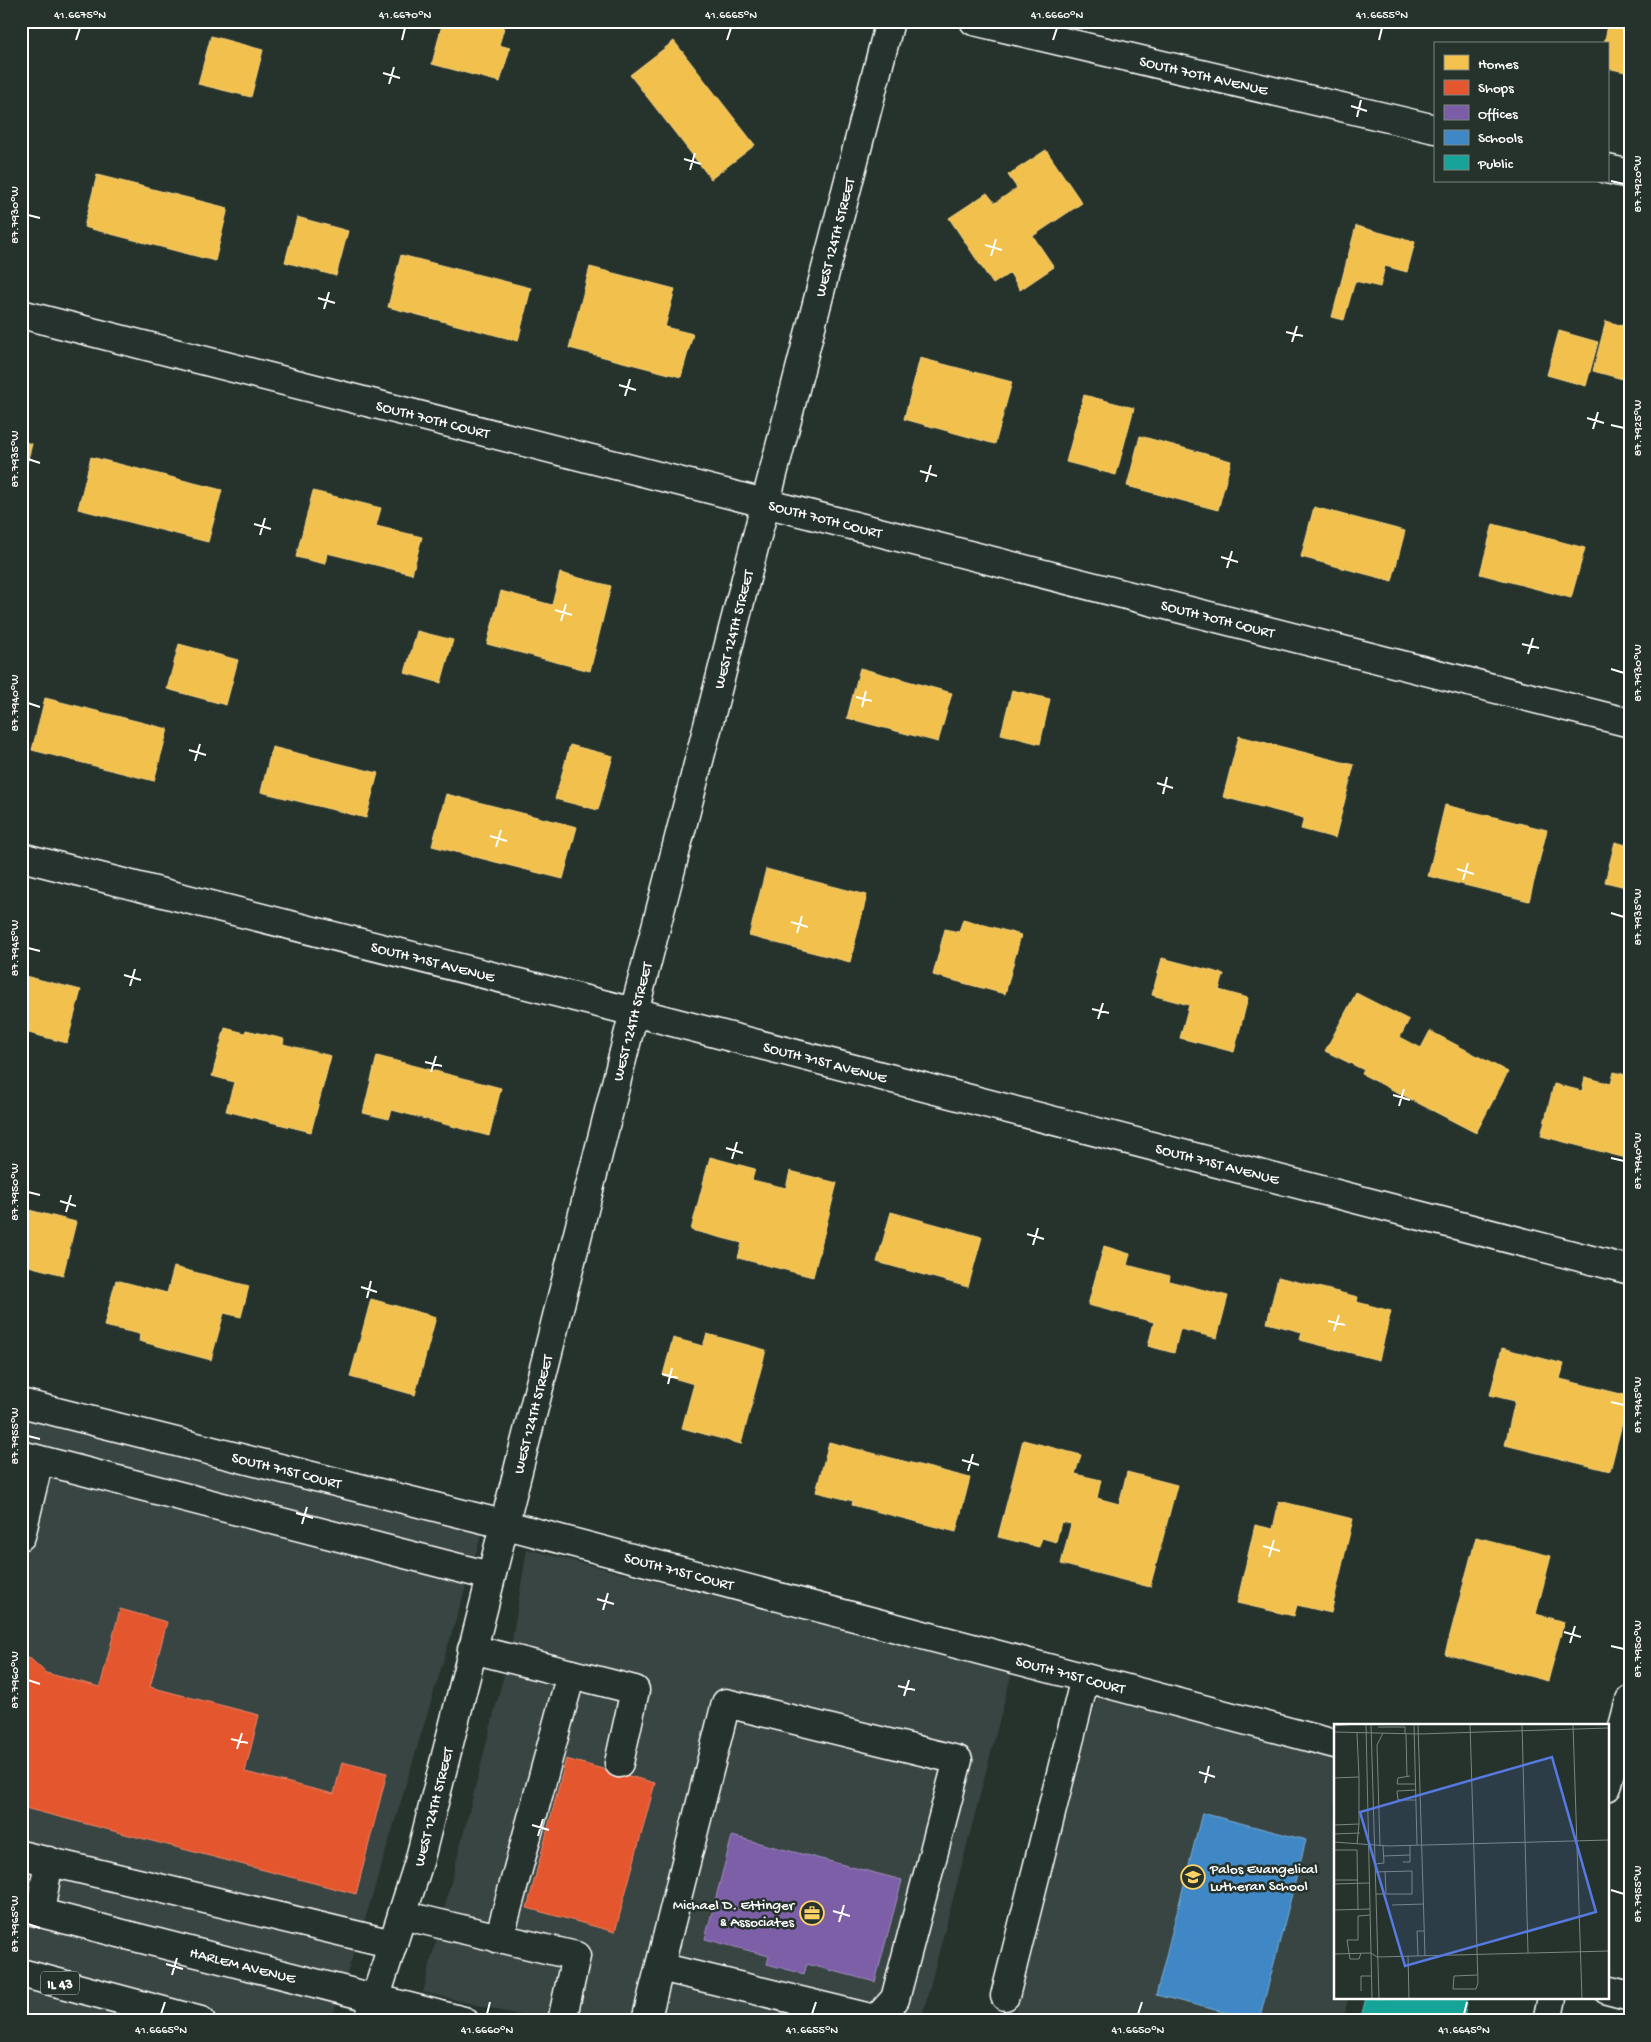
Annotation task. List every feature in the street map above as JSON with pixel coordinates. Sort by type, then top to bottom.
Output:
[{"type":"street","name":"WEST 124TH STREET","points":[[372,2009],[418,1862],[634,1012],[890,21]]},
{"type":"street","name":"SOUTH 70TH AVENUE","points":[[974,21],[1434,129]]},
{"type":"street","points":[[1608,169],[1630,174]]},
{"type":"street","name":"SOUTH 70TH COURT","points":[[21,314],[1630,723]]},
{"type":"street","name":"SOUTH 71ST AVENUE","points":[[21,857],[634,1012],[1630,1270]]},
{"type":"street","name":"SOUTH 71ST COURT","points":[[21,1403],[503,1524],[1334,1744]]},
{"type":"street","points":[[21,1536],[30,1458],[490,1576]]},
{"type":"street","points":[[472,1649],[634,1690],[619,1763]]},
{"type":"street","points":[[500,1939],[571,1674]]},
{"type":"street","points":[[1005,1996],[1085,1678]]},
{"type":"street","points":[[1608,1782],[1630,1700]]},
{"type":"street","points":[[646,2021],[726,1703],[958,1760],[895,1999],[875,2020],[660,1967]]},
{"type":"street","points":[[21,1855],[393,1944]]},
{"type":"street","points":[[31,1910],[50,1861]]},
{"type":"street","name":"HARLEM AVENUE","points":[[31,1910],[372,2009],[464,2021]]},
{"type":"street","points":[[402,1916],[576,1956],[562,2021]]},
{"type":"street","name":"IL 43","points":[[21,1973],[201,2021]]},
{"type":"street","points":[[1608,1990],[1630,1996]]},
{"type":"street","points":[[1547,2021],[1552,2000]]},
{"type":"shaded area","points":[[21,1416],[482,1533],[368,1910],[331,2021],[21,2021]]},
{"type":"shaded area","points":[[527,1549],[1012,1672],[921,2021],[543,2021],[423,1992],[511,1647]]},
{"type":"shaded area","name":"Palos Evangelical Lutheran School","points":[[1098,1694],[1334,1756],[1334,2000],[1348,2000],[1343,2021],[1013,2021]]},
{"type":"building: Homes","points":[[443,21],[506,21],[499,45],[510,48],[500,82],[432,64]]},
{"type":"building: Homes","points":[[1609,21],[1630,21],[1630,73],[1608,68],[1608,42],[1604,42]]},
{"type":"building: Homes","points":[[211,36],[263,50],[251,97],[198,84]]},
{"type":"building: Homes","points":[[674,41],[755,145],[711,179],[630,75]]},
{"type":"building: Homes","points":[[1046,150],[1082,203],[1033,236],[1054,267],[1020,290],[1010,273],[993,284],[949,218],[987,193],[995,203],[1017,188],[1008,175]]},
{"type":"building: Homes","points":[[97,175],[228,208],[215,261],[84,227]]},
{"type":"building: Homes","points":[[297,217],[348,231],[336,276],[285,262]]},
{"type":"building: Homes","points":[[1356,226],[1415,242],[1407,272],[1385,266],[1380,287],[1355,281],[1344,320],[1332,317]]},
{"type":"building: Homes","points":[[401,255],[531,288],[518,341],[388,307]]},
{"type":"building: Homes","points":[[590,267],[675,289],[665,327],[693,334],[681,377],[569,348]]},
{"type":"building: Homes","points":[[1606,321],[1630,328],[1630,381],[1593,371]]},
{"type":"building: Homes","points":[[1559,331],[1598,342],[1586,386],[1547,375]]},
{"type":"building: Homes","points":[[920,358],[1012,382],[995,444],[904,419]]},
{"type":"building: Homes","points":[[1084,395],[1134,408],[1116,475],[1066,462]]},
{"type":"building: Homes","points":[[1140,436],[1231,461],[1218,510],[1127,486]]},
{"type":"building: Homes","points":[[21,441],[32,444],[21,486]]},
{"type":"building: Homes","points":[[91,457],[222,490],[208,542],[78,509]]},
{"type":"building: Homes","points":[[313,491],[381,508],[376,526],[422,537],[412,574],[327,553],[325,564],[296,557]]},
{"type":"building: Homes","points":[[1314,507],[1405,531],[1392,581],[1301,557]]},
{"type":"building: Homes","points":[[1493,524],[1585,548],[1571,598],[1480,574]]},
{"type":"building: Homes","points":[[560,573],[611,586],[590,671],[487,644],[501,591],[552,605]]},
{"type":"building: Homes","points":[[417,631],[453,640],[441,683],[405,673]]},
{"type":"building: Homes","points":[[179,644],[238,660],[226,705],[167,689]]},
{"type":"building: Homes","points":[[860,668],[952,693],[938,742],[847,718]]},
{"type":"building: Homes","points":[[1012,690],[1050,699],[1040,744],[1001,734]]},
{"type":"building: Homes","points":[[45,698],[168,729],[154,781],[32,750]]},
{"type":"building: Homes","points":[[1239,736],[1354,765],[1335,838],[1301,829],[1304,818],[1223,797]]},
{"type":"building: Homes","points":[[570,745],[613,756],[598,810],[555,799]]},
{"type":"building: Homes","points":[[272,747],[378,773],[366,818],[261,792]]},
{"type":"building: Homes","points":[[446,794],[577,827],[563,879],[432,846]]},
{"type":"building: Homes","points":[[1445,805],[1547,830],[1529,901],[1428,876]]},
{"type":"building: Homes","points":[[1615,842],[1630,846],[1630,888],[1605,882]]},
{"type":"building: Homes","points":[[766,869],[867,895],[850,962],[749,936]]},
{"type":"building: Homes","points":[[963,919],[1021,935],[1005,994],[933,975],[945,929],[959,932]]},
{"type":"building: Homes","points":[[1162,958],[1224,974],[1219,990],[1248,998],[1234,1052],[1180,1038],[1189,1005],[1152,995]]},
{"type":"building: Homes","points":[[21,975],[81,990],[67,1043],[21,1031]]},
{"type":"building: Homes","points":[[1356,993],[1409,1020],[1400,1037],[1421,1048],[1430,1031],[1508,1072],[1476,1133],[1362,1074],[1364,1070],[1325,1051]]},
{"type":"building: Homes","points":[[225,1028],[245,1033],[246,1030],[284,1039],[283,1044],[331,1056],[311,1132],[226,1111],[234,1082],[212,1076]]},
{"type":"building: Homes","points":[[377,1056],[501,1088],[489,1136],[392,1110],[389,1119],[363,1113]]},
{"type":"building: Homes","points":[[1614,1072],[1630,1076],[1630,1159],[1541,1136],[1554,1084],[1582,1091],[1585,1077],[1611,1084]]},
{"type":"building: Homes","points":[[710,1157],[755,1169],[752,1180],[786,1188],[790,1171],[837,1183],[813,1277],[738,1258],[742,1243],[691,1230]]},
{"type":"building: Homes","points":[[21,1208],[76,1222],[63,1275],[21,1264]]},
{"type":"building: Homes","points":[[891,1212],[982,1237],[968,1287],[877,1262]]},
{"type":"building: Homes","points":[[1104,1246],[1130,1254],[1127,1265],[1170,1276],[1169,1281],[1228,1296],[1217,1338],[1180,1329],[1174,1353],[1148,1346],[1154,1322],[1088,1305]]},
{"type":"building: Homes","points":[[174,1267],[249,1286],[241,1317],[224,1313],[211,1360],[139,1341],[140,1334],[104,1326],[116,1280],[167,1293]]},
{"type":"building: Homes","points":[[1278,1277],[1358,1297],[1357,1302],[1391,1311],[1379,1360],[1300,1340],[1302,1332],[1267,1323]]},
{"type":"building: Homes","points":[[371,1299],[436,1317],[415,1395],[350,1377]]},
{"type":"building: Homes","points":[[707,1334],[766,1350],[741,1444],[682,1428],[694,1384],[663,1375],[673,1338],[703,1346]]},
{"type":"building: Homes","points":[[1502,1348],[1564,1364],[1560,1379],[1629,1396],[1610,1471],[1505,1445],[1515,1401],[1490,1395]]},
{"type":"building: Homes","points":[[1023,1440],[1081,1455],[1075,1474],[1101,1480],[1097,1498],[1119,1504],[1127,1472],[1177,1485],[1150,1587],[1061,1564],[1071,1524],[1061,1522],[1056,1542],[1042,1538],[1039,1547],[998,1537]]},
{"type":"building: Homes","points":[[829,1442],[970,1478],[956,1532],[852,1505],[853,1501],[816,1492]]},
{"type":"building: Homes","points":[[1279,1501],[1353,1519],[1331,1613],[1297,1605],[1294,1616],[1237,1603],[1255,1525],[1273,1529]]},
{"type":"building: Homes","points":[[1476,1537],[1551,1556],[1536,1614],[1564,1622],[1548,1681],[1445,1654]]},
{"type":"building: Shops","points":[[120,1609],[167,1622],[150,1687],[259,1715],[245,1772],[334,1794],[342,1762],[387,1773],[356,1894],[21,1807],[21,1656],[31,1659],[46,1673],[100,1687]]},
{"type":"building: Shops","points":[[566,1759],[655,1783],[615,1932],[527,1908]]},
{"type":"building: Offices","points":[[732,1836],[902,1880],[875,1982],[807,1964],[804,1974],[767,1964],[769,1956],[705,1939]]},
{"type":"building: Schools","points":[[1202,1813],[1306,1840],[1259,2021],[1156,1995]]},
{"type":"building: Public","points":[[1365,2000],[1468,2000],[1463,2021],[1360,2021]]},
{"type":"place","name":"Palos Evangelical Lutheran School","points":[[1193,1877]]},
{"type":"place","name":"Michael D. Ettinger & Associates","points":[[812,1913]]}]
